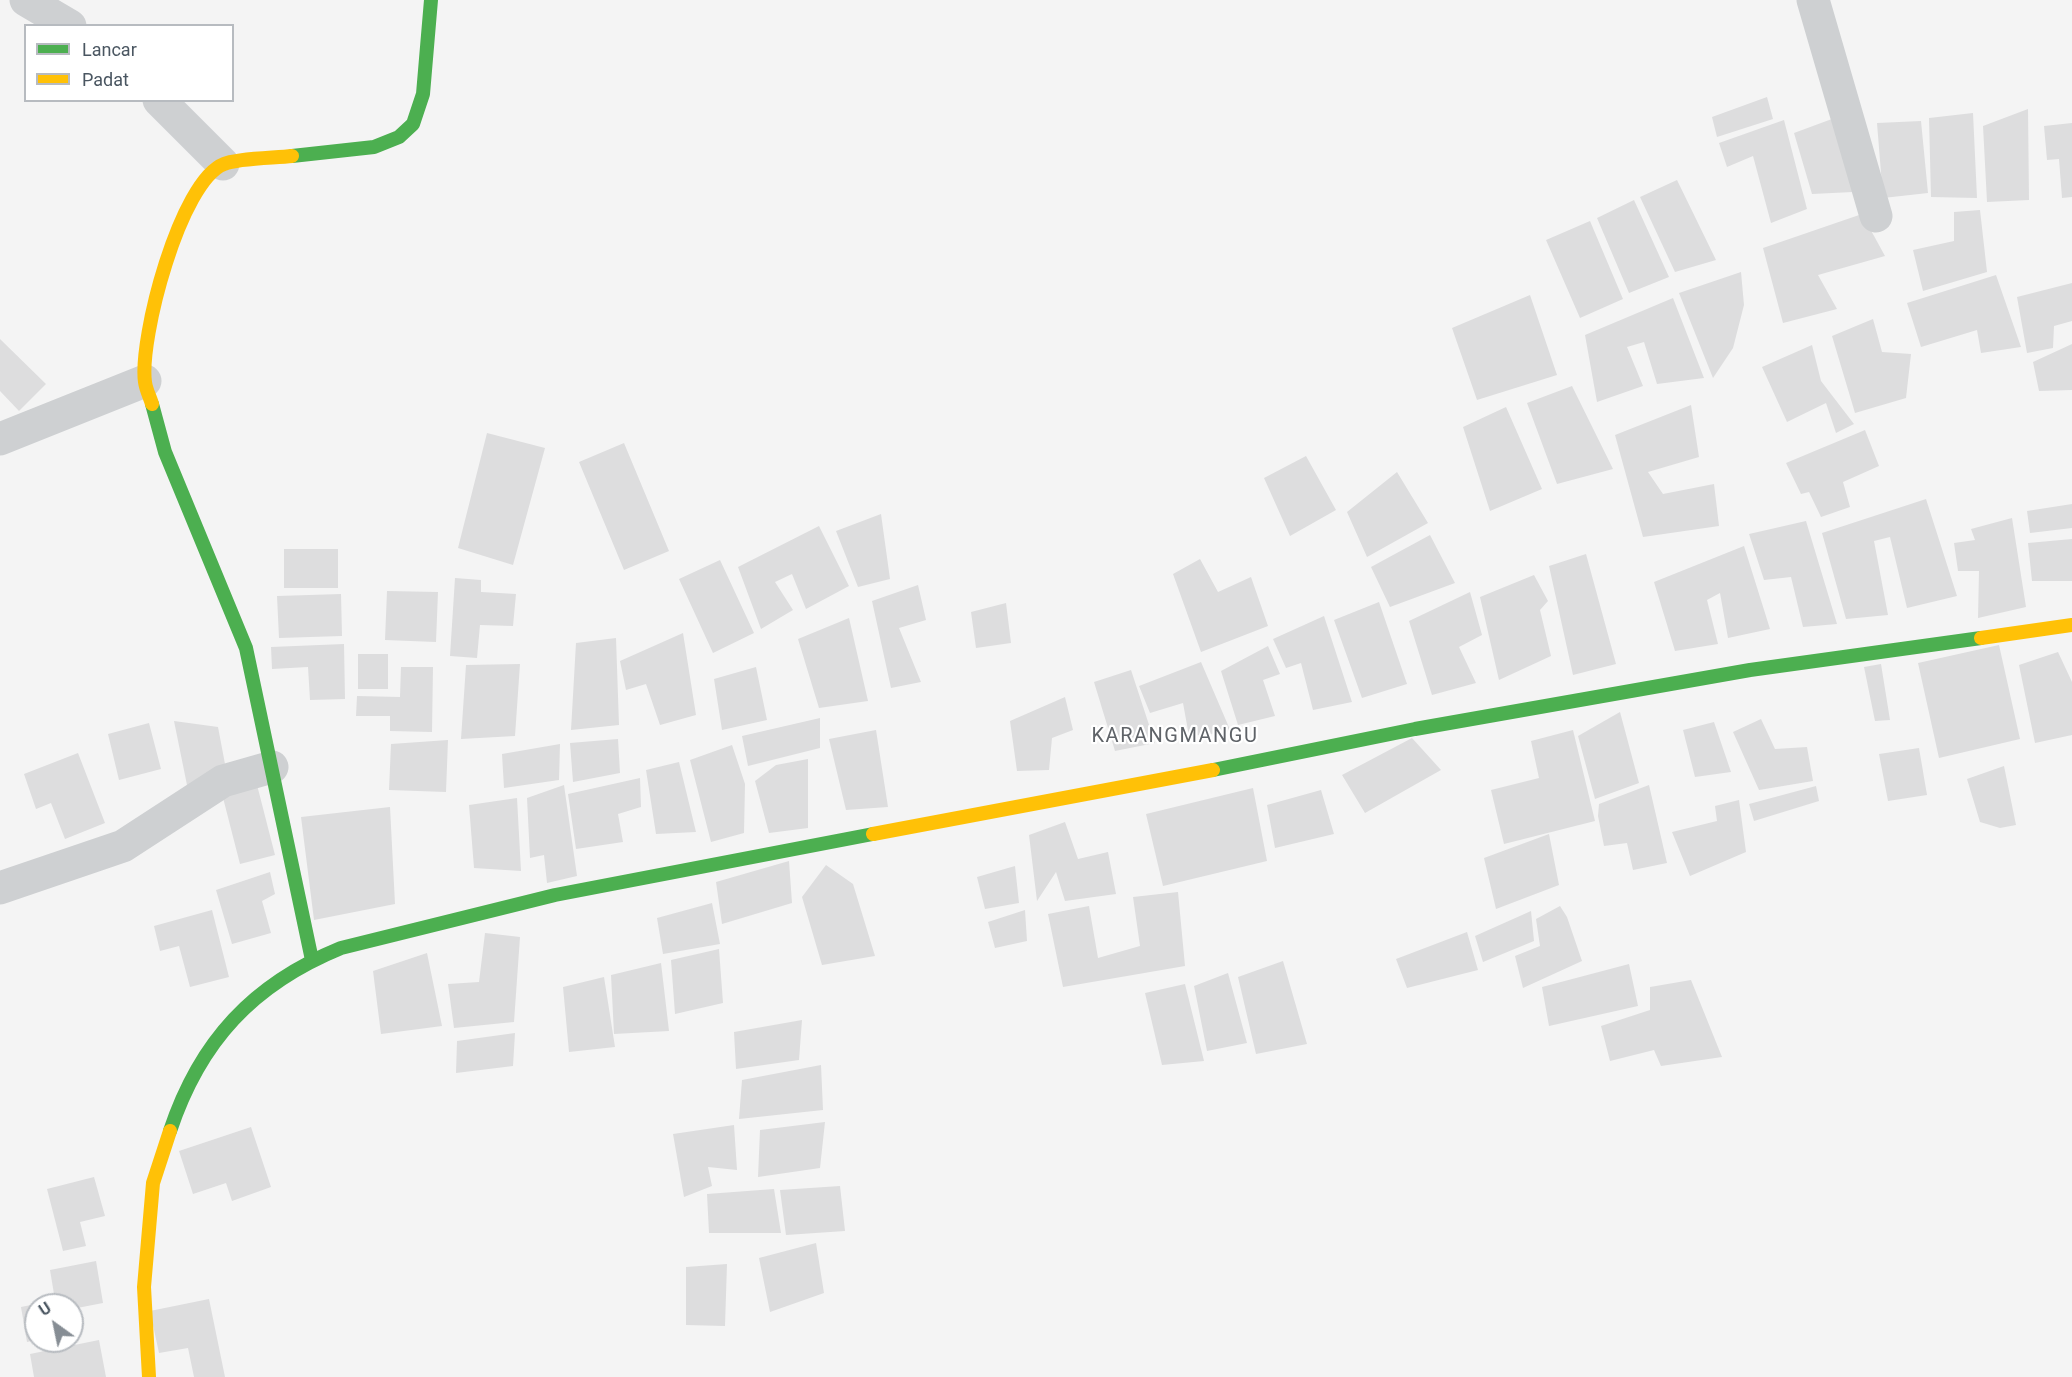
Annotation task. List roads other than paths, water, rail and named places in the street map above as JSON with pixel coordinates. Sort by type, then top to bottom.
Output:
[{"type":"street","points":[[26,0],[67,24]]},
{"type":"street","points":[[312,960],[246,648],[165,452],[145,381],[149,328],[164,267],[185,212],[201,185],[223,164],[374,147],[399,137],[413,124],[423,94],[431,0]]},
{"type":"street","points":[[1813,0],[1876,216]]},
{"type":"street","points":[[161,102],[223,164]]},
{"type":"street","points":[[0,439],[145,381]]},
{"type":"street","points":[[149,1377],[144,1287],[153,1183],[173,1123],[209,1047],[240,1010],[312,960],[341,948],[566,892],[1226,768],[1415,729],[1750,670],[2072,625]]},
{"type":"street","points":[[0,888],[123,846],[223,781],[272,767]]},
{"type":"district","name":"KARANGMANGU","points":[[1175,737]]}]
